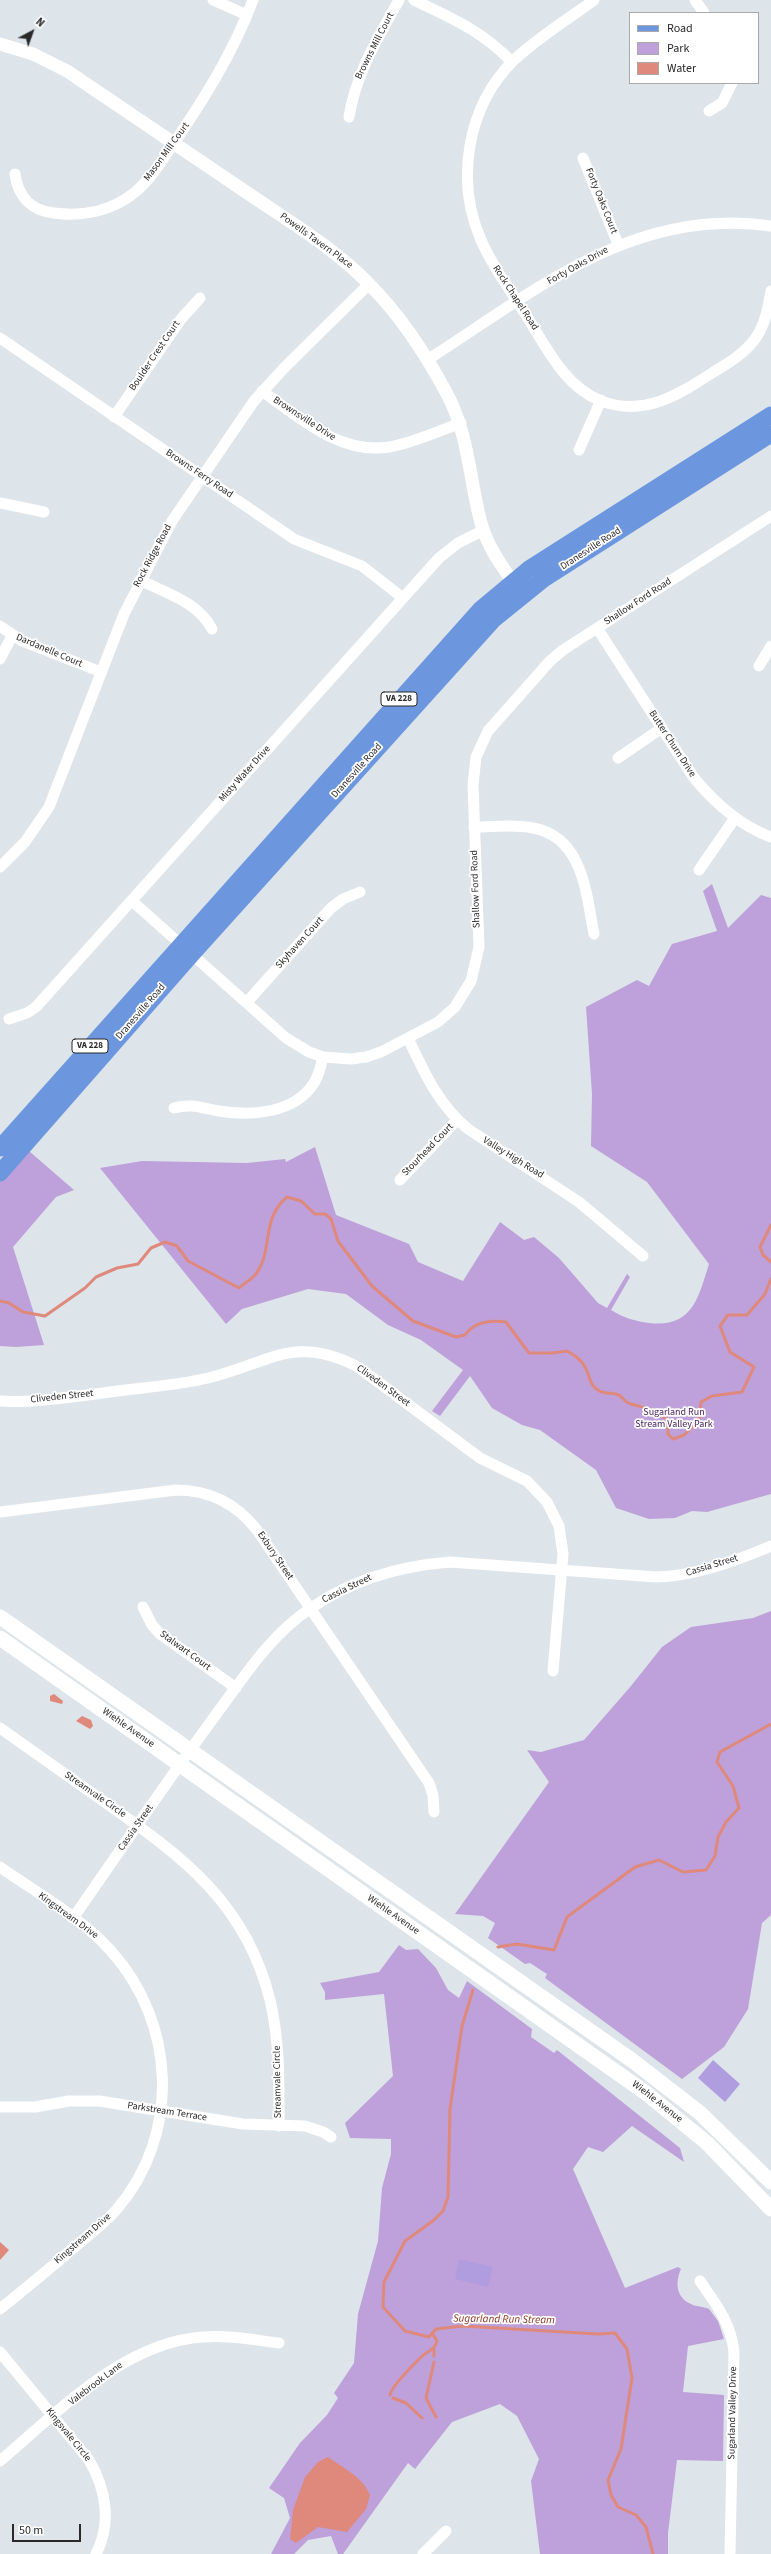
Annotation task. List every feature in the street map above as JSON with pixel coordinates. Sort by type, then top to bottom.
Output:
[{"type":"main road","name":"Dranesville Road","points":[[0,1148],[482,632],[517,588],[771,415]]},
{"type":"main road","name":"Dranesville Road","points":[[517,588],[771,434]]},
{"type":"main road","name":"Dranesville Road","points":[[0,1172],[186,949]]},
{"type":"main road","name":"Wiehle Avenue","points":[[0,1616],[670,2088],[726,2137],[771,2182]]},
{"type":"main road","name":"Wiehle Avenue","points":[[0,1638],[535,2015],[627,2078],[687,2125],[727,2162],[771,2209]]},
{"type":"street","points":[[213,0],[248,15]]},
{"type":"street","name":"Mason Mill Court","points":[[15,174],[16,184],[22,196],[39,210],[65,215],[96,211],[121,202],[134,193],[156,170],[216,78],[248,15],[253,0]]},
{"type":"street","name":"Browns Mill Court","points":[[349,117],[356,83],[364,64],[399,0]]},
{"type":"street","points":[[414,0],[473,29],[498,47],[512,62]]},
{"type":"street","name":"Rock Chapel Road","points":[[594,0],[528,47],[512,62],[499,77],[479,112],[469,150],[467,186],[474,222],[480,240],[518,302],[569,379],[589,395],[614,405],[643,406],[672,398],[738,356],[756,338],[767,313],[771,291]]},
{"type":"street","points":[[695,0],[703,12]]},
{"type":"street","name":"Powells Tavern Place","points":[[0,44],[33,54],[67,71],[331,250],[369,284],[401,321],[427,360],[452,402],[462,423],[484,530],[500,564],[517,588]]},
{"type":"street","points":[[709,111],[722,103],[728,95],[732,84]]},
{"type":"street","name":"Forty Oaks Court","points":[[583,158],[618,244]]},
{"type":"street","name":"Forty Oaks Drive","points":[[427,360],[573,267],[618,244],[645,235],[694,225],[731,223],[771,226]]},
{"type":"street","name":"Rock Ridge Road","points":[[0,867],[25,842],[49,807],[101,672],[140,580],[172,521],[201,476],[262,392],[369,284]]},
{"type":"street","name":"Boulder Crest Court","points":[[114,417],[181,319],[200,298]]},
{"type":"street","name":"Browns Ferry Road","points":[[0,338],[294,539],[362,566],[403,598]]},
{"type":"street","name":"Brownsville Drive","points":[[262,392],[328,436],[353,446],[369,448],[391,447],[462,423]]},
{"type":"street","points":[[579,450],[601,400]]},
{"type":"street","points":[[0,503],[44,512]]},
{"type":"street","name":"Shallow Ford Road","points":[[132,901],[286,1038],[309,1052],[323,1057],[351,1059],[366,1057],[408,1038],[438,1022],[455,1007],[465,993],[475,972],[478,947],[473,770],[476,757],[488,731],[550,662],[598,628],[771,516]]},
{"type":"street","name":"Misty Water Drive","points":[[9,1019],[27,1013],[36,1007],[446,551],[484,530]]},
{"type":"street","points":[[140,580],[200,611],[212,629]]},
{"type":"street","name":"Dardanelle Court","points":[[0,626],[12,636],[101,672]]},
{"type":"street","name":"Butter Churn Drive","points":[[598,628],[694,778],[706,793],[735,818],[771,837]]},
{"type":"street","points":[[0,659],[12,636]]},
{"type":"street","points":[[759,666],[771,646]]},
{"type":"street","points":[[618,758],[662,728]]},
{"type":"street","points":[[699,870],[735,818]]},
{"type":"street","points":[[474,827],[534,828],[559,840],[576,859],[581,871],[594,934]]},
{"type":"street","name":"Skyhaven Court","points":[[247,1002],[331,908],[343,899],[360,892]]},
{"type":"street","name":"Valley High Road","points":[[408,1038],[432,1089],[457,1120],[579,1202],[643,1256]]},
{"type":"street","points":[[174,1108],[194,1105],[217,1110],[247,1113],[279,1109],[300,1097],[310,1088],[316,1080],[323,1057]]},
{"type":"street","name":"Stourhead Court","points":[[400,1180],[457,1120]]},
{"type":"street","name":"Cliveden Street","points":[[0,1401],[34,1401],[208,1378],[287,1352],[302,1351],[332,1355],[358,1367],[480,1458],[515,1474],[537,1491],[547,1502],[558,1526],[563,1554],[553,1671]]},
{"type":"street","name":"Exbury Street","points":[[0,1512],[176,1490],[209,1494],[228,1502],[249,1520],[429,1783],[433,1794],[434,1812]]},
{"type":"street","name":"Cassia Street","points":[[73,1918],[190,1750],[274,1639],[310,1608],[332,1595],[377,1575],[425,1564],[469,1562],[656,1577],[674,1577],[692,1573],[771,1546]]},
{"type":"street","name":"Stalwart Court","points":[[143,1607],[152,1625],[160,1634],[236,1688]]},
{"type":"street","name":"Streamvale Circle","points":[[0,1728],[177,1854],[212,1889],[242,1932],[255,1958],[270,1999],[277,2038],[278,2126]]},
{"type":"street","name":"Kingstream Drive","points":[[0,1868],[94,1934],[125,1967],[149,2010],[159,2044],[163,2072],[161,2111],[152,2150],[142,2171],[118,2209],[0,2309]]},
{"type":"street","name":"Parkstream Terrace","points":[[0,2107],[35,2107],[85,2100],[243,2124],[314,2128],[332,2137]]},
{"type":"street","name":"Sugarland Valley Drive","points":[[700,2281],[728,2322],[734,2352],[730,2554]]},
{"type":"street","name":"Valebrook Lane","points":[[0,2461],[108,2372],[126,2360],[163,2345],[196,2338],[222,2336],[279,2343]]},
{"type":"street","name":"Kingsvale Circle","points":[[0,2352],[89,2460],[101,2485],[104,2497],[105,2522],[96,2554]]},
{"type":"street","points":[[423,2554],[446,2531]]},
{"type":"green space","name":"Sugarland Run Stream Valley Park","points":[[712,884],[728,928],[761,895],[771,898],[771,1494],[707,1512],[692,1511],[675,1518],[649,1519],[616,1508],[596,1470],[540,1430],[522,1425],[492,1408],[470,1376],[440,1416],[432,1411],[463,1370],[421,1340],[388,1325],[346,1294],[308,1289],[242,1309],[226,1324],[100,1168],[142,1161],[247,1163],[285,1159],[286,1162],[315,1147],[336,1215],[409,1244],[418,1262],[463,1281],[500,1222],[524,1240],[534,1237],[559,1258],[598,1303],[607,1308],[627,1274],[630,1277],[611,1310],[625,1317],[649,1323],[675,1321],[684,1316],[697,1299],[709,1264],[647,1182],[591,1146],[592,1094],[586,1007],[637,980],[649,986],[672,944],[717,931],[703,891]]},
{"type":"green space","points":[[22,1145],[74,1190],[56,1197],[13,1247],[44,1345],[16,1347],[0,1346],[0,1171]]},
{"type":"green space","points":[[771,1611],[771,1915],[762,1923],[748,2009],[724,2047],[682,2079],[545,1978],[547,1974],[530,1963],[525,1964],[488,1938],[495,1923],[483,1916],[455,1914],[549,1782],[527,1750],[541,1752],[584,1740],[631,1686],[662,1647],[691,1627],[753,1618]]},
{"type":"green space","points":[[399,1945],[406,1950],[418,1949],[436,1968],[448,1990],[459,1998],[467,1981],[532,2029],[531,2037],[554,2053],[557,2050],[680,2148],[684,2162],[632,2126],[603,2152],[588,2147],[573,2169],[625,2288],[678,2267],[681,2269],[678,2279],[678,2289],[682,2298],[693,2305],[709,2309],[718,2321],[724,2339],[688,2346],[683,2392],[724,2395],[723,2461],[677,2460],[668,2533],[668,2554],[540,2554],[531,2481],[539,2459],[517,2416],[500,2404],[452,2422],[415,2469],[408,2463],[343,2554],[338,2554],[331,2536],[308,2540],[294,2554],[271,2554],[290,2518],[284,2498],[269,2488],[300,2443],[327,2415],[338,2398],[334,2393],[354,2363],[358,2314],[378,2241],[382,2188],[391,2154],[391,2139],[350,2138],[345,2123],[393,2076],[384,1994],[325,2000],[325,1992],[320,1983],[379,1972]]},
{"type":"shaded area","points":[[713,2060],[740,2084],[725,2102],[698,2078]]},
{"type":"shaded area","points":[[459,2259],[493,2267],[488,2287],[455,2279]]},
{"type":"water","points":[[54,1694],[63,1701],[62,1704],[50,1701],[50,1696]]},
{"type":"water","points":[[82,1716],[91,1720],[93,1726],[90,1729],[76,1721]]},
{"type":"water","points":[[0,2242],[9,2250],[0,2260]]},
{"type":"water","points":[[328,2457],[352,2473],[363,2483],[370,2495],[366,2509],[347,2532],[318,2527],[296,2543],[290,2539],[293,2510],[305,2477],[318,2462]]},
{"type":"waterway","points":[[0,1301],[9,1303],[23,1312],[45,1316],[85,1288],[96,1277],[117,1268],[138,1264],[151,1248],[165,1242],[177,1246],[188,1261],[239,1288],[256,1274],[265,1255],[273,1215],[287,1197],[301,1201],[315,1214],[325,1214],[331,1219],[338,1241],[372,1286],[413,1321],[456,1337],[465,1335],[469,1330],[484,1322],[506,1322],[529,1353],[552,1353],[567,1351],[583,1364],[595,1388],[603,1392],[619,1395],[626,1402],[656,1411],[668,1422],[668,1434],[673,1439],[684,1435],[699,1421],[701,1402],[712,1396],[742,1392],[754,1367],[730,1352],[720,1326],[728,1315],[747,1315],[765,1294],[771,1279]]},
{"type":"waterway","points":[[771,1225],[760,1247],[763,1255],[771,1262]]},
{"type":"waterway","name":"Sugarland Run Stream","points":[[498,1947],[517,1944],[554,1950],[567,1917],[635,1867],[659,1860],[683,1872],[706,1870],[715,1856],[718,1837],[726,1822],[739,1808],[733,1786],[717,1762],[720,1752],[771,1724]]},
{"type":"waterway","name":"Sugarland Run Stream","points":[[473,1990],[462,2026],[450,2109],[448,2197],[443,2211],[434,2220],[405,2241],[384,2282],[383,2307],[405,2331],[429,2337],[436,2329],[463,2326],[598,2334],[615,2333],[627,2349],[632,2378],[621,2449],[608,2480],[611,2495],[618,2507],[636,2515],[646,2527],[653,2554]]},
{"type":"waterway","points":[[390,2395],[391,2391],[408,2371],[420,2358],[434,2347],[437,2341],[432,2333]]},
{"type":"waterway","points":[[434,2348],[434,2356]]},
{"type":"waterway","points":[[434,2362],[426,2398],[436,2417]]},
{"type":"waterway","points":[[393,2398],[406,2403],[422,2418]]}]
